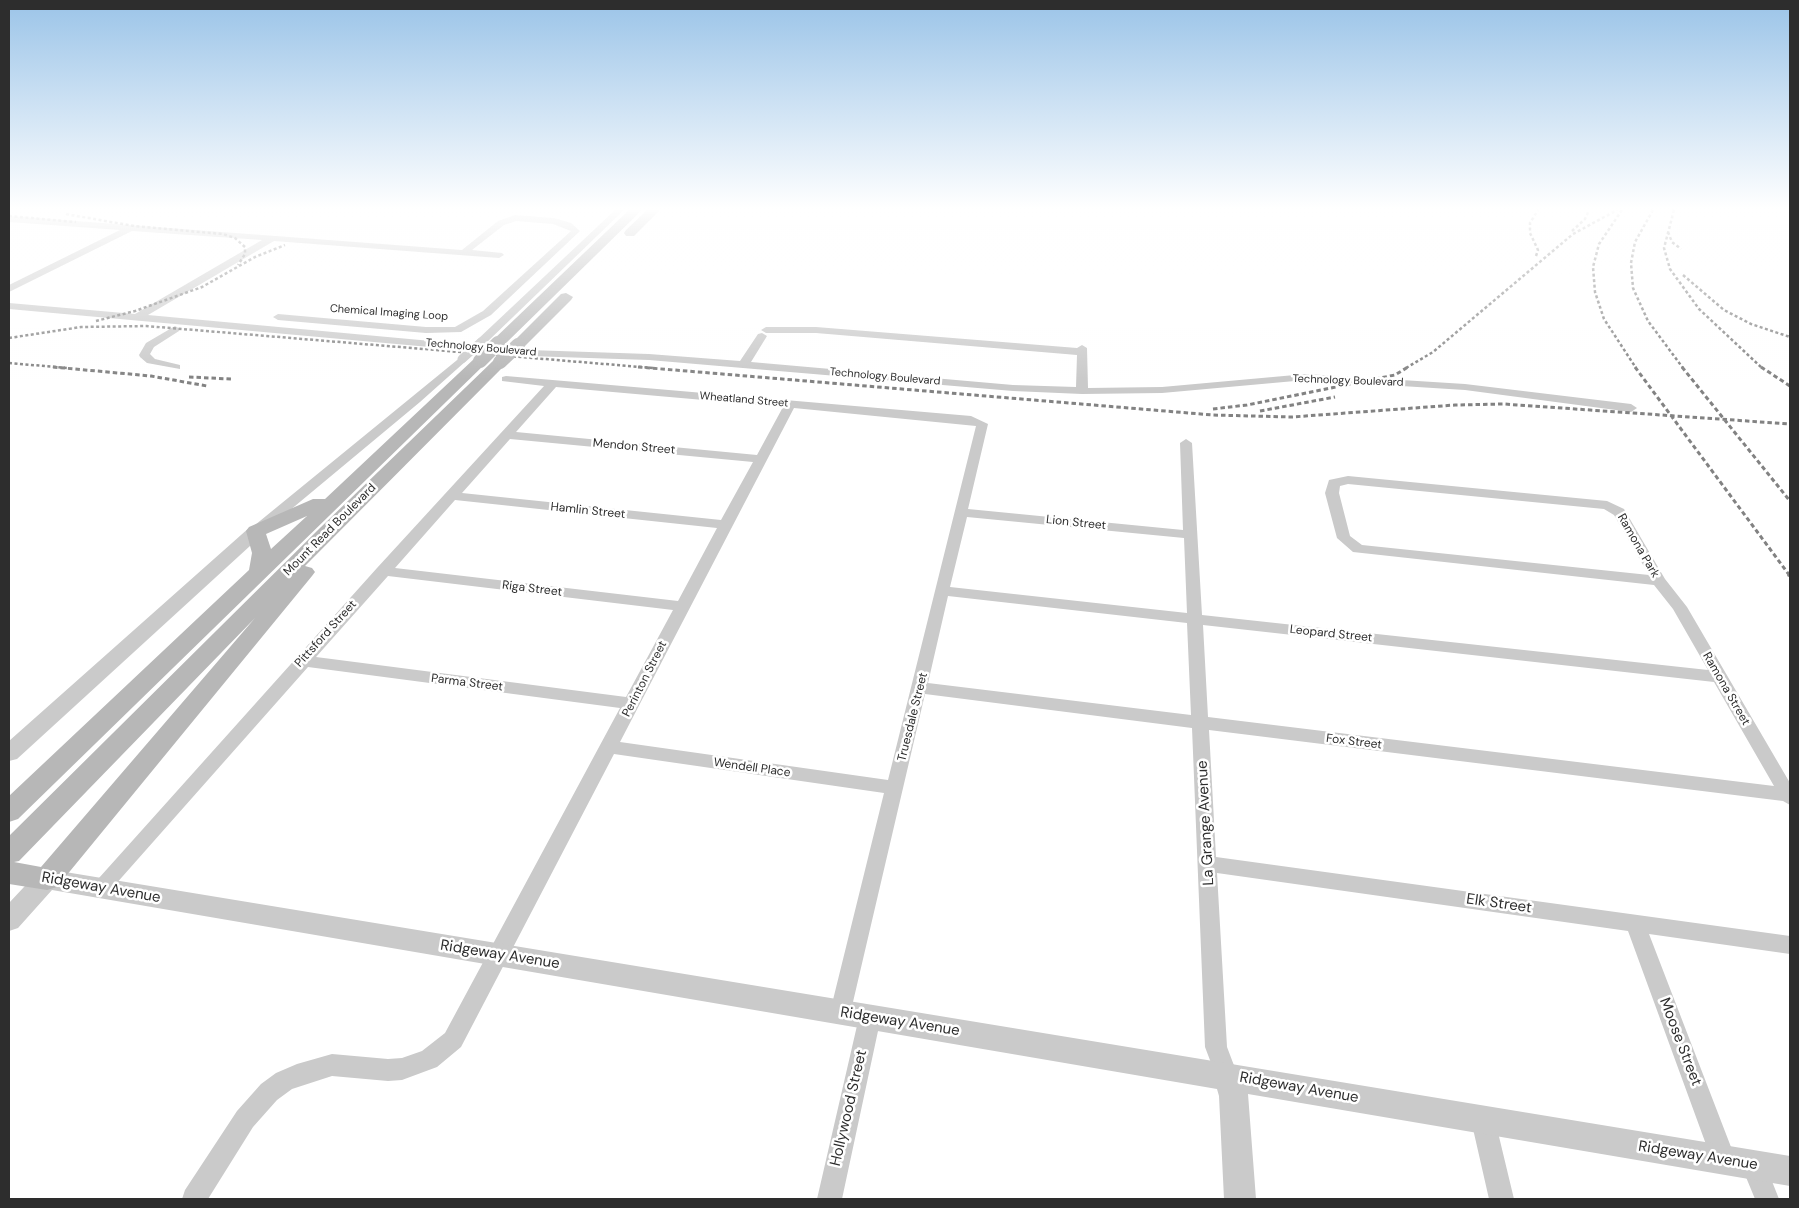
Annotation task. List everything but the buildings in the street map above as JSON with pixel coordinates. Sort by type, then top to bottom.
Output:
[{"type":"main road","name":"Mount Read Boulevard","points":[[22,870],[328,531],[488,358],[580,266]]},
{"type":"main road","name":"Mount Read Boulevard","points":[[9,812],[359,475],[488,358],[518,345],[597,266]]},
{"type":"main road","points":[[259,570],[262,553],[256,531],[325,500],[359,475]]},
{"type":"main road","points":[[22,870],[316,560],[328,531]]},
{"type":"street","points":[[9,290],[55,266]]},
{"type":"street","points":[[138,317],[224,266]]},
{"type":"street","name":"Chemical Imaging Loop","points":[[278,317],[426,330],[458,330],[487,313],[538,266]]},
{"type":"street","name":"Mount Read Boulevard","points":[[9,753],[256,531],[416,400],[488,358],[570,266]]},
{"type":"street","name":"Technology Boulevard","points":[[9,306],[529,353],[649,357],[1013,388],[1082,391],[1162,390],[1306,377],[1465,387],[1631,408]]},
{"type":"street","points":[[175,329],[150,346],[144,355],[151,361],[176,368]]},
{"type":"street","points":[[744,364],[764,333],[816,330],[1082,350],[1082,391]]},
{"type":"street","name":"Wheatland Street","points":[[488,358],[554,382],[981,423]]},
{"type":"street","name":"Pittsford Street","points":[[100,888],[554,382]]},
{"type":"street","name":"Perinton Street","points":[[194,1199],[245,1119],[269,1092],[297,1074],[332,1065],[388,1070],[402,1069],[429,1059],[441,1052],[453,1040],[462,1027],[790,404]]},
{"type":"street","name":"Truesdale Street","points":[[841,1012],[983,427],[981,423]]},
{"type":"street","name":"Mendon Street","points":[[506,435],[761,459]]},
{"type":"street","name":"La Grange Avenue","points":[[1186,443],[1216,1047],[1234,1096],[1240,1199]]},
{"type":"street","name":"Ramona Park","points":[[1342,480],[1368,481],[1607,504],[1619,512],[1660,581],[1358,549],[1347,542],[1342,534],[1332,486],[1342,480]]},
{"type":"street","name":"Hamlin Street","points":[[450,496],[726,525]]},
{"type":"street","name":"Lion Street","points":[[962,512],[1191,535]]},
{"type":"street","name":"Riga Street","points":[[382,572],[682,606]]},
{"type":"street","name":"Ramona Street","points":[[1660,581],[1678,607],[1790,796]]},
{"type":"street","name":"Leopard Street","points":[[943,591],[1719,677]]},
{"type":"street","name":"Parma Street","points":[[302,661],[632,704]]},
{"type":"street","name":"Fox Street","points":[[920,688],[1790,796]]},
{"type":"street","name":"Wendell Place","points":[[609,747],[895,788]]},
{"type":"street","name":"Elk Street","points":[[1208,864],[1790,944]]},
{"type":"street","name":"Mount Read Boulevard","points":[[9,920],[22,870]]},
{"type":"street","name":"Ridgeway Avenue","points":[[22,870],[100,888],[1790,1171]]},
{"type":"street","name":"Moose Street","points":[[1635,923],[1724,1160]]},
{"type":"street","name":"Hollywood Street","points":[[828,1199],[870,1017]]},
{"type":"street","points":[[1483,1120],[1502,1199]]},
{"type":"street","points":[[1753,1165],[1767,1199]]},
{"type":"railway","points":[[96,321],[135,311],[202,287],[238,266]]},
{"type":"railway","points":[[1406,368],[1433,352],[1535,266]]},
{"type":"railway","points":[[1593,266],[1595,292],[1604,319],[1636,368]]},
{"type":"railway","points":[[1631,266],[1633,288],[1648,321],[1683,368]]},
{"type":"railway","points":[[1669,266],[1699,309],[1762,368]]},
{"type":"railway","points":[[1683,275],[1724,310],[1751,324],[1790,337]]},
{"type":"railway","points":[[9,338],[81,327],[146,326],[653,368]]},
{"type":"railway","points":[[9,363],[67,368]]},
{"type":"railway","points":[[53,367],[151,376],[207,386]]},
{"type":"railway","points":[[638,367],[1213,415],[1292,417],[1455,405],[1504,404],[1671,416]]},
{"type":"railway","points":[[1213,409],[1247,405],[1395,375],[1408,367]]},
{"type":"railway","points":[[1635,367],[1671,416]]},
{"type":"railway","points":[[1682,367],[1724,419]]},
{"type":"railway","points":[[1761,367],[1790,386]]},
{"type":"railway","points":[[189,377],[231,379]]},
{"type":"railway","points":[[1260,411],[1335,397]]},
{"type":"railway","points":[[1671,416],[1724,419]]},
{"type":"railway","points":[[1671,416],[1790,576],[1789,574]]},
{"type":"railway","points":[[1724,419],[1790,424]]},
{"type":"railway","points":[[1724,419],[1790,501]]}]
